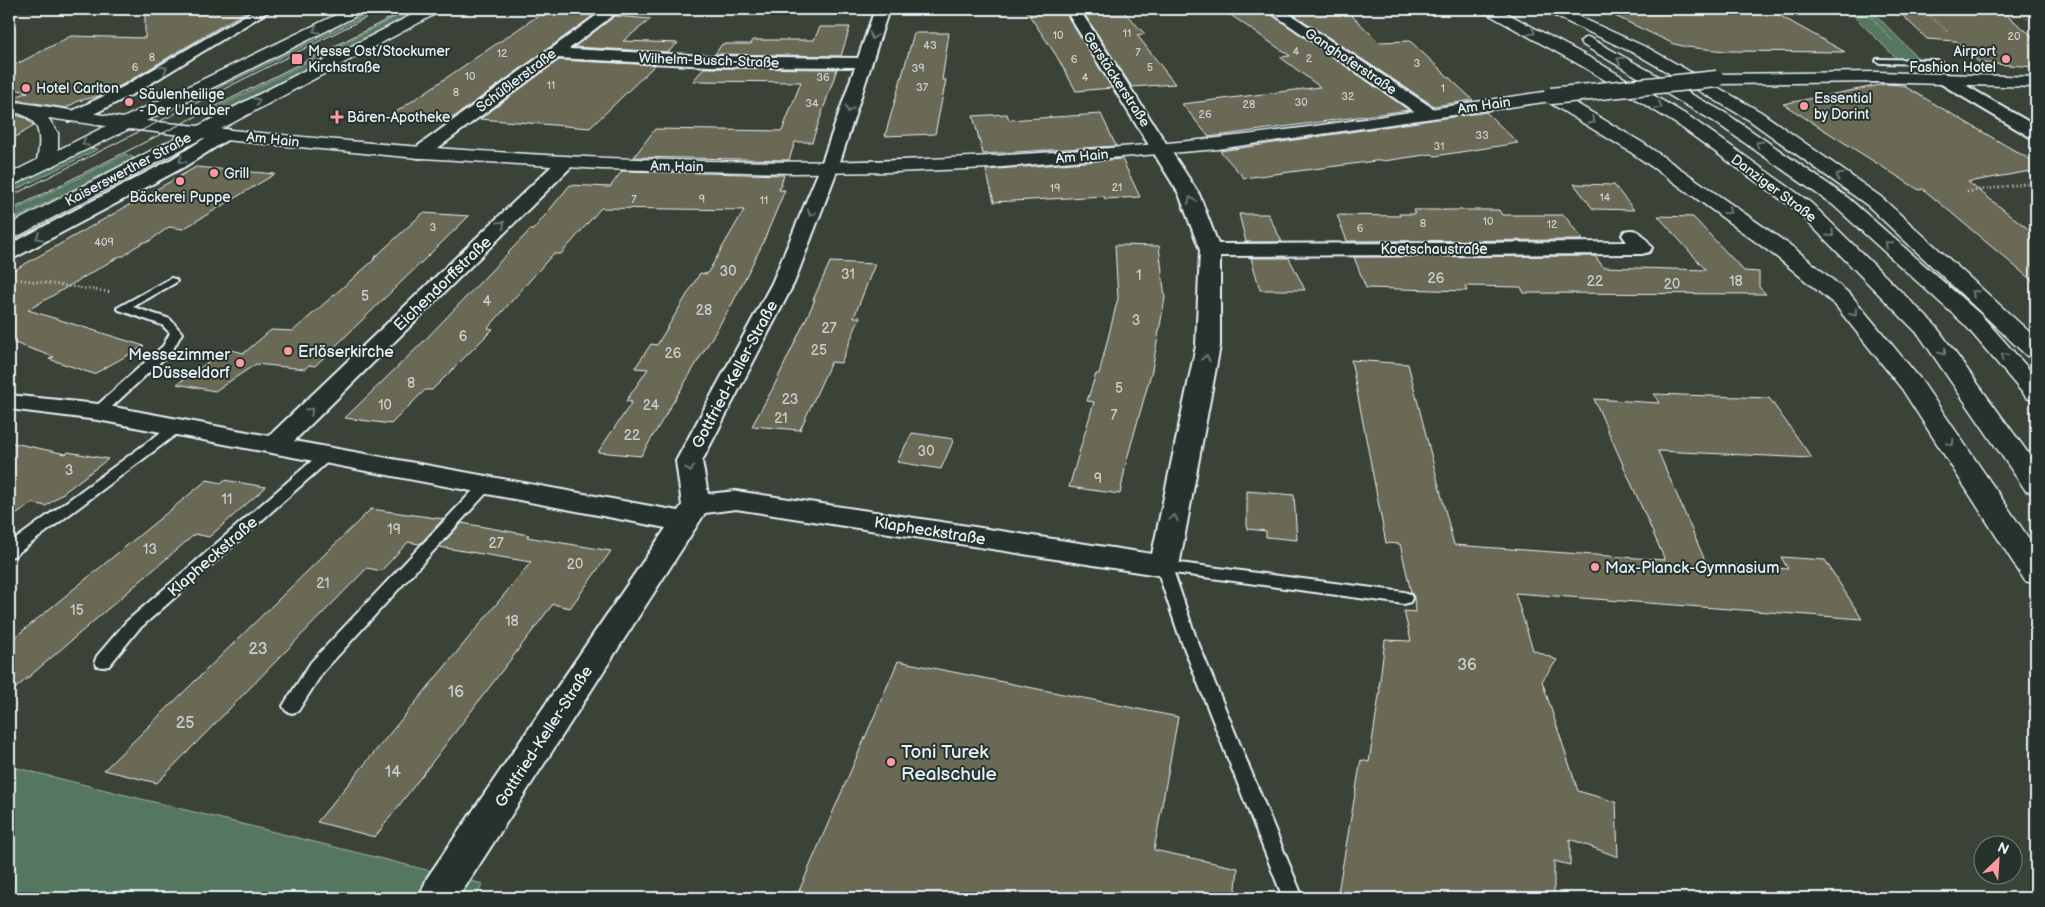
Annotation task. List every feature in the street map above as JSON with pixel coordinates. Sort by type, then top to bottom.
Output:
[{"type":"main road","points":[[9,181],[359,9]]},
{"type":"main road","name":"Kaiserswerther Straße","points":[[9,233],[434,9]]},
{"type":"main road","name":"Danziger Straße","points":[[1488,9],[1588,63],[1684,122],[1804,207],[1927,330],[2036,484]]},
{"type":"main road","name":"Danziger Straße","points":[[1524,9],[1609,54],[1721,118],[1840,201],[1974,320],[2036,393]]},
{"type":"main road","points":[[1551,9],[1653,57],[1755,116],[1874,201],[2036,350]]},
{"type":"main road","name":"Am Hain","points":[[9,106],[35,115],[420,153],[565,163],[829,168],[1008,161],[1293,135],[1428,113],[1551,96],[1717,79],[1832,76],[1910,69],[1942,78],[2036,82]]},
{"type":"main road","points":[[1551,96],[1636,147],[1678,176],[1786,253],[1843,300],[1912,385],[2036,573]]},
{"type":"main road","points":[[35,115],[49,130],[50,145],[46,163]]},
{"type":"street","points":[[80,118],[265,9]]},
{"type":"street","name":"Schüßlerstraße","points":[[420,153],[552,53],[614,9]]},
{"type":"street","name":"Gottfried-Keller-Straße","points":[[441,891],[691,513],[689,461],[783,282],[829,168],[882,9]]},
{"type":"street","name":"Gerstäckerstraße","points":[[1072,9],[1162,148]]},
{"type":"street","name":"Ganghoferstraße","points":[[1273,9],[1428,113]]},
{"type":"street","name":"Wilhelm-Busch-Straße","points":[[552,53],[710,61],[865,63]]},
{"type":"street","points":[[1942,78],[2036,133]]},
{"type":"street","name":"Kaiserswerther Straße","points":[[9,253],[178,163],[224,134]]},
{"type":"street","points":[[1162,148],[1189,194],[1210,250],[1208,346],[1164,566]]},
{"type":"street","name":"Eichendorffstraße","points":[[276,445],[565,163]]},
{"type":"street","name":"Koetschaustraße","points":[[1210,250],[1642,248],[1632,235]]},
{"type":"street","name":"Klapheckstraße","points":[[10,402],[98,412],[487,484],[691,513],[736,500],[1164,566]]},
{"type":"lane","points":[[1910,69],[1936,62]]},
{"type":"lane","points":[[122,308],[171,281]]},
{"type":"lane","points":[[98,412],[168,348],[176,333],[166,322],[122,308]]},
{"type":"lane","points":[[9,552],[177,427]]},
{"type":"lane","name":"Klapheckstraße","points":[[103,661],[132,626],[327,455]]},
{"type":"lane","points":[[292,706],[317,666],[487,484]]},
{"type":"lane","points":[[1293,898],[1187,635],[1164,566],[1404,598]]},
{"type":"path","points":[[1864,9],[1910,69]]},
{"type":"path","points":[[1922,9],[1948,32]]},
{"type":"path","points":[[2015,9],[2036,25]]},
{"type":"path","points":[[1967,192],[2036,182]]},
{"type":"path","points":[[9,278],[123,294],[128,300],[122,308]]},
{"type":"green space","points":[[369,9],[379,9],[180,107],[171,106]]},
{"type":"green space","points":[[411,9],[421,9],[222,112],[211,111]]},
{"type":"green space","points":[[1847,9],[1870,9],[1918,58],[1897,59]]},
{"type":"green space","points":[[87,147],[98,149],[9,193],[9,186]]},
{"type":"green space","points":[[126,154],[134,158],[9,222],[9,213]]},
{"type":"green space","points":[[9,766],[483,884],[475,898],[9,898]]},
{"type":"building","points":[[145,9],[250,9],[122,85],[99,96],[78,101],[66,108],[10,99],[28,92],[9,88],[9,68],[71,36],[145,38]]},
{"type":"building","points":[[1025,9],[1063,9],[1112,88],[1076,91],[1056,55]]},
{"type":"building","points":[[1081,9],[1121,9],[1145,34],[1137,35],[1175,84],[1132,87]]},
{"type":"building","points":[[1222,9],[1264,9],[1409,110],[1209,137],[1182,104],[1320,87],[1280,57],[1290,56]]},
{"type":"building","points":[[1285,9],[1345,9],[1379,42],[1410,41],[1473,100],[1434,106]]},
{"type":"building","points":[[1600,9],[1768,9],[1845,52],[1725,51],[1687,47],[1674,44]]},
{"type":"building","points":[[1896,9],[1999,9],[2036,39],[2036,67],[1980,63],[1956,41],[1927,39]]},
{"type":"building","points":[[555,12],[594,15],[454,117],[393,114],[539,15],[551,15]]},
{"type":"building","points":[[615,16],[651,19],[623,41],[678,43],[668,52],[574,47]]},
{"type":"building","points":[[820,27],[850,27],[841,56],[715,54],[722,44],[751,44],[753,40],[814,40]]},
{"type":"building","points":[[914,33],[949,33],[942,80],[946,80],[935,134],[885,136]]},
{"type":"building","points":[[559,60],[655,65],[590,128],[480,119]]},
{"type":"building","points":[[704,68],[837,69],[812,142],[795,142],[789,160],[634,157],[655,129],[782,131],[801,82],[693,81]]},
{"type":"building","points":[[1885,84],[1902,85],[2036,163],[2036,170],[1968,182],[2036,235],[2036,284],[1923,189],[1919,190],[1783,104]]},
{"type":"building","points":[[1486,112],[1518,143],[1435,156],[1432,154],[1244,178],[1220,151]]},
{"type":"building","points":[[9,113],[26,118],[34,126],[9,141]]},
{"type":"building","points":[[1007,114],[1009,120],[1101,114],[1116,146],[983,154],[973,116]]},
{"type":"building","points":[[1122,159],[1140,197],[1105,199],[1104,196],[994,202],[986,170]]},
{"type":"building","points":[[196,167],[275,174],[183,229],[169,227],[148,242],[144,242],[124,256],[120,256],[28,310],[144,346],[94,374],[49,359],[54,357],[9,341],[9,273]]},
{"type":"building","points":[[622,171],[784,175],[779,190],[785,190],[762,245],[732,304],[641,456],[598,452],[632,402],[626,401],[648,369],[635,368],[651,344],[657,345],[700,273],[707,274],[744,210],[601,208],[561,254],[553,254],[488,328],[493,329],[432,390],[425,390],[391,424],[345,418],[424,341],[530,230],[533,230],[570,185],[610,187]]},
{"type":"building","points":[[1574,184],[1614,185],[1634,210],[1593,209]]},
{"type":"building","points":[[1413,210],[1499,210],[1502,215],[1564,215],[1583,240],[1347,241],[1337,215],[1400,216],[1399,214],[1415,214]]},
{"type":"building","points":[[423,213],[469,216],[315,366],[309,365],[305,369],[256,364],[215,391],[177,384],[227,349],[244,353],[271,330],[293,331],[375,259],[373,259]]},
{"type":"building","points":[[1239,214],[1268,214],[1282,242],[1246,242]]},
{"type":"building","points":[[1658,216],[1693,217],[1744,271],[1759,272],[1759,287],[1766,294],[1524,293],[1521,287],[1465,286],[1467,291],[1366,288],[1354,257],[1595,256],[1603,267],[1706,270]]},
{"type":"building","points":[[1115,245],[1159,246],[1165,298],[1152,370],[1127,459],[1120,494],[1069,487],[1094,402],[1087,401],[1096,374],[1099,374],[1118,298]]},
{"type":"building","points":[[1251,258],[1289,258],[1305,290],[1260,290]]},
{"type":"building","points":[[830,262],[875,264],[854,317],[860,317],[841,363],[831,362],[800,430],[752,426],[773,388],[815,300],[813,300]]},
{"type":"building","points":[[1351,360],[1408,364],[1454,545],[1665,560],[1594,399],[1659,403],[1654,394],[1769,398],[1812,458],[1658,451],[1706,563],[1788,569],[1781,557],[1825,560],[1862,619],[1515,593],[1533,650],[1557,660],[1542,681],[1578,791],[1616,802],[1618,857],[1570,839],[1570,865],[1554,861],[1554,898],[1337,898],[1361,760],[1369,762],[1385,640],[1411,641],[1404,611],[1415,612],[1414,597],[1411,592],[1400,544],[1386,543]]},
{"type":"building","points":[[912,433],[954,439],[941,469],[897,462]]},
{"type":"building","points":[[9,442],[66,454],[68,452],[108,459],[46,506],[32,503],[9,520]]},
{"type":"building","points":[[207,480],[221,483],[224,480],[266,487],[209,537],[195,534],[9,694],[9,642]]},
{"type":"building","points":[[1247,491],[1294,495],[1297,540],[1266,537],[1266,531],[1247,529]]},
{"type":"building","points":[[371,509],[443,519],[420,544],[408,542],[381,571],[367,568],[157,783],[104,770]]},
{"type":"building","points":[[462,523],[529,535],[527,537],[611,551],[570,608],[553,604],[375,837],[317,822],[531,562],[439,547]]},
{"type":"building","points":[[898,661],[1178,717],[1154,850],[1238,868],[1235,898],[796,898]]},
{"type":"tram line","points":[[9,197],[383,9]]},
{"type":"tram line","points":[[9,211],[408,9]]},
{"type":"place","name":"Messe Ost/Stockumer Kirchstraße","points":[[297,59]]},
{"type":"place","name":"Airport Fashion Hotel","points":[[2006,59]]},
{"type":"place","name":"Hotel Carlton","points":[[26,88]]},
{"type":"place","name":"Säulenheilige - Der Urlauber","points":[[129,102]]},
{"type":"place","name":"Essential by Dorint","points":[[1804,106]]},
{"type":"place","name":"Bären-Apotheke","points":[[337,117]]},
{"type":"place","name":"Grill","points":[[214,173]]},
{"type":"place","name":"Bäckerei Puppe","points":[[180,181]]},
{"type":"place","name":"Erlöserkirche","points":[[288,351]]},
{"type":"place","name":"Messezimmer Düsseldorf","points":[[240,363]]},
{"type":"place","name":"Max-Planck-Gymnasium","points":[[1595,567]]},
{"type":"place","name":"Toni Turek Realschule","points":[[891,762]]}]
